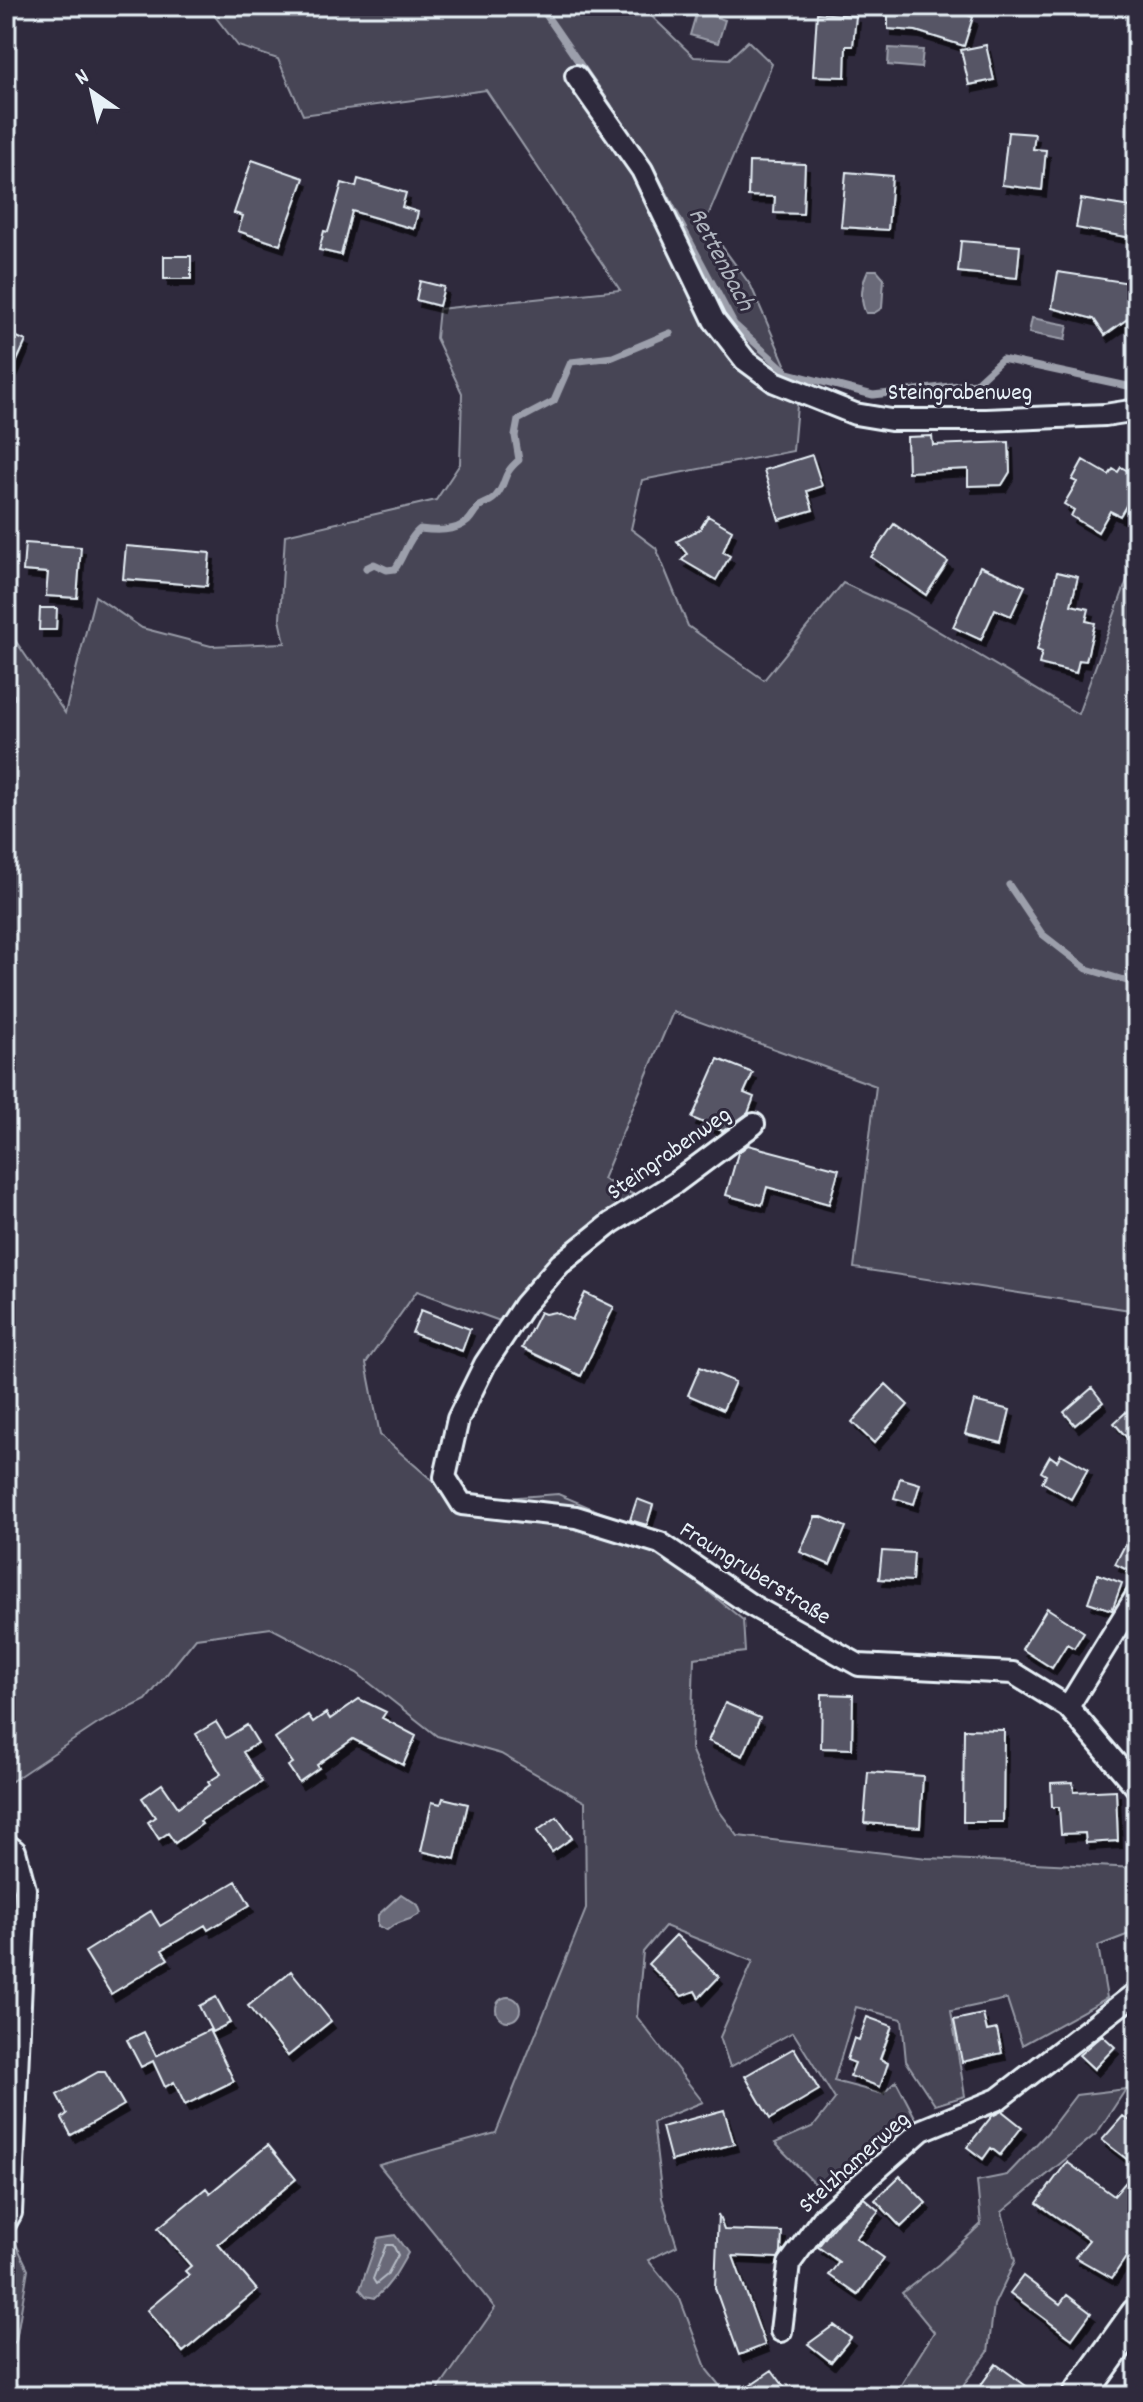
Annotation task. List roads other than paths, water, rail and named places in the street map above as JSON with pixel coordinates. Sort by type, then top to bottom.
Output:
[{"type":"main road","points":[[1079,2396],[1137,2315]]},
{"type":"street","name":"Steingrabenweg","points":[[576,76],[642,170],[714,320],[745,360],[775,382],[855,414],[891,420],[986,420],[1105,415],[1137,410]]},
{"type":"street","name":"Steingrabenweg","points":[[611,1223],[675,1183],[754,1124]]},
{"type":"street","name":"Fraungruberstraße","points":[[611,1223],[551,1275],[524,1305],[485,1364],[458,1419],[445,1477],[462,1504],[576,1517],[660,1543],[751,1605],[859,1665],[1013,1673],[1068,1707],[1137,1788]]},
{"type":"street","points":[[1068,1707],[1137,1595]]},
{"type":"street","points":[[6,1844],[15,1851],[25,1889],[11,2213],[6,2222]]},
{"type":"street","name":"Stelzhamerweg","points":[[781,2331],[789,2264],[824,2216],[922,2130],[998,2099],[1137,1992]]},
{"type":"water","points":[[697,11],[725,20],[718,43],[690,35]]},
{"type":"water","points":[[889,48],[923,50],[921,68],[888,65]]},
{"type":"water","points":[[868,270],[877,270],[884,278],[882,308],[874,313],[866,313],[862,297]]},
{"type":"water","points":[[1032,318],[1068,325],[1065,340],[1029,333]]},
{"type":"water","points":[[401,1894],[418,1905],[421,1913],[387,1930],[378,1926],[378,1915]]},
{"type":"water","points":[[508,1997],[517,2000],[520,2009],[517,2018],[508,2021],[499,2018],[496,2009],[499,2000]]},
{"type":"water","points":[[395,2235],[408,2253],[381,2293],[375,2298],[366,2296],[360,2289],[378,2238]]},
{"type":"waterway","name":"Rettenbach","points":[[540,6],[609,106]]},
{"type":"waterway","name":"Rettenbach","points":[[650,166],[734,324],[788,373],[873,395],[976,383],[1002,359],[1137,388]]},
{"type":"waterway","points":[[366,568],[374,564],[387,570],[395,569],[412,537],[420,529],[457,527],[494,498],[509,470],[519,460],[515,436],[518,420],[554,401],[571,362],[613,357],[670,333]]},
{"type":"waterway","points":[[6,698],[13,697]]},
{"type":"waterway","points":[[1009,885],[1042,934],[1087,969],[1137,984]]}]
